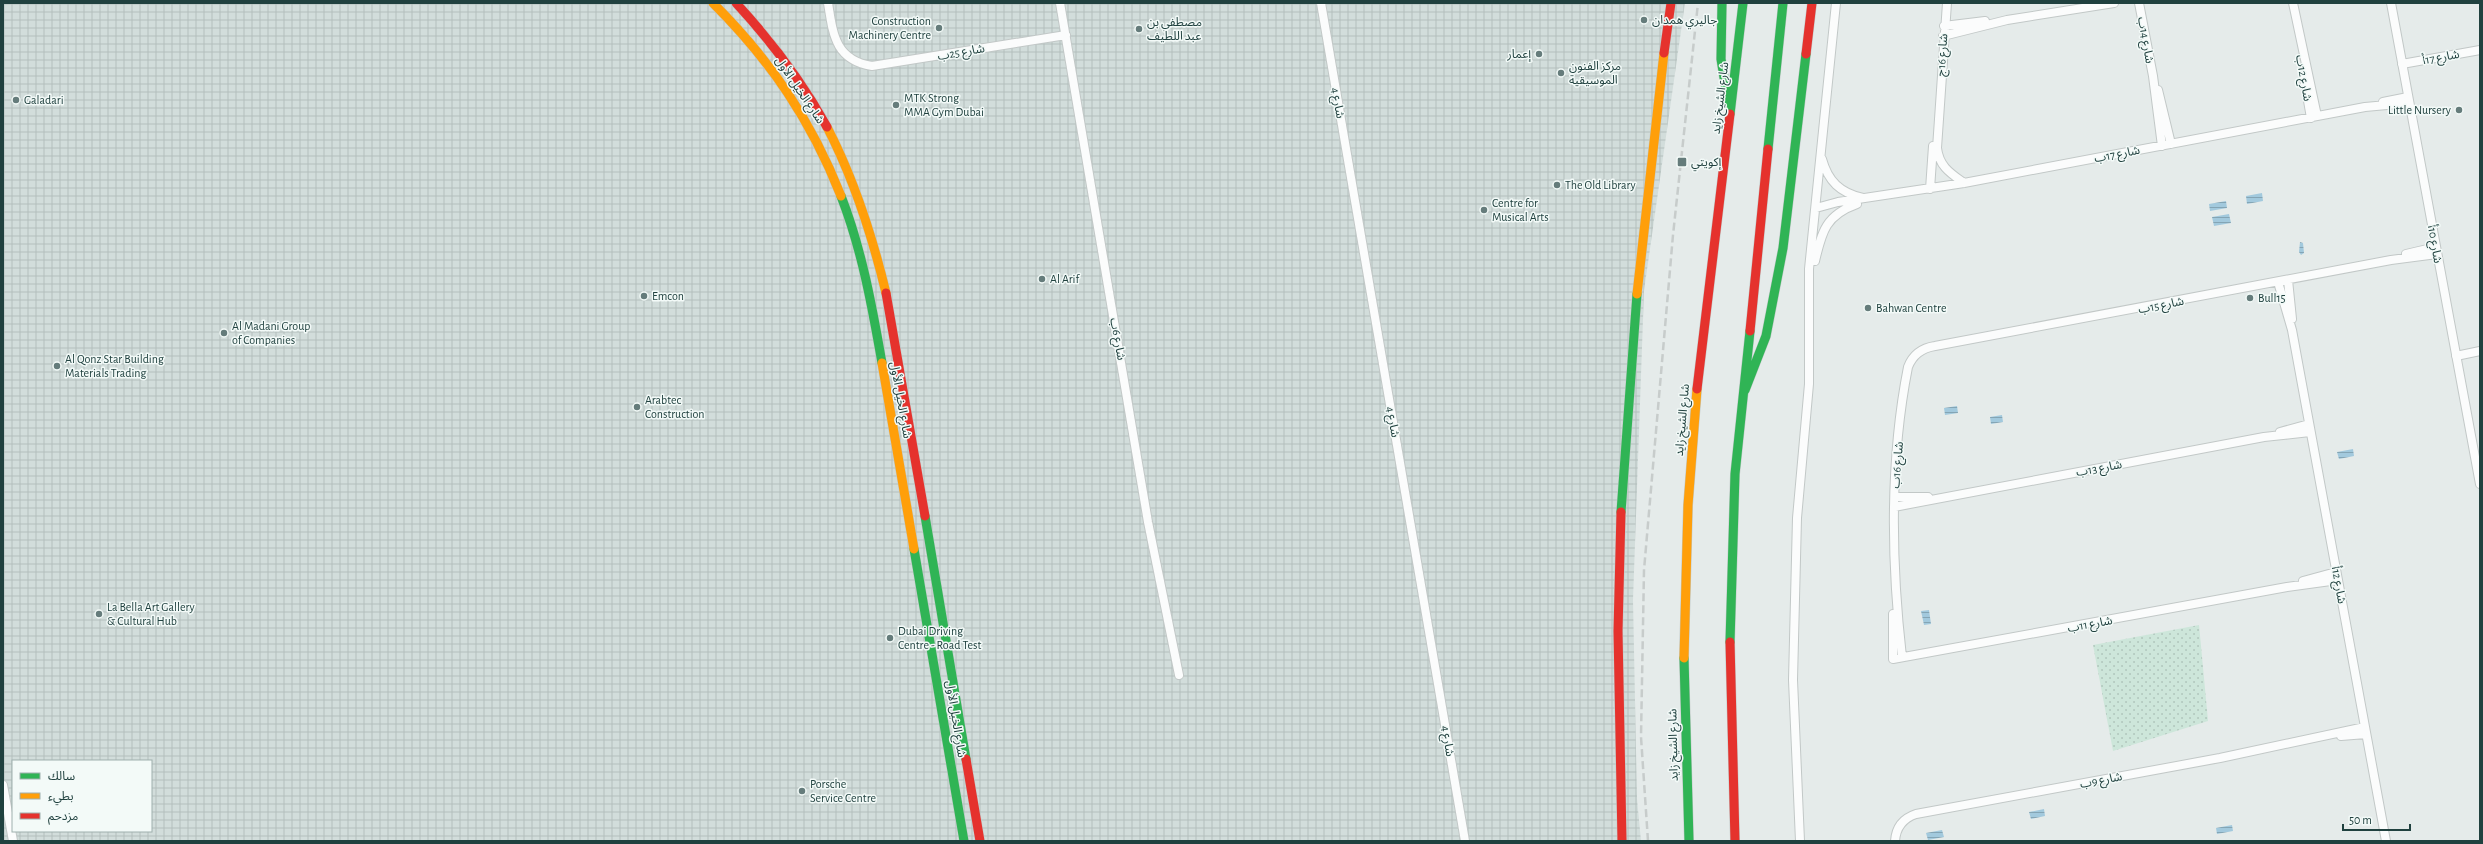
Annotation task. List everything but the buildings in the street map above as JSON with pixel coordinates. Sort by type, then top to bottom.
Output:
[{"type":"main road","name":"شارع الخيل الأول","points":[[713,3],[764,58],[803,114],[834,173],[857,238],[871,297],[964,841]]},
{"type":"main road","name":"شارع الخيل الأول","points":[[736,3],[773,45],[812,100],[846,165],[872,234],[891,316],[980,841]]},
{"type":"main road","points":[[1622,841],[1618,701],[1619,558],[1641,236],[1671,3]]},
{"type":"main road","points":[[1722,3],[1721,59],[1731,116]]},
{"type":"main road","name":"شارع الشيخ زايد","points":[[1689,841],[1684,673],[1690,471],[1704,320],[1731,116],[1743,3]]},
{"type":"main road","points":[[1735,841],[1729,719],[1729,596],[1741,399],[1783,3]]},
{"type":"main road","points":[[1741,399],[1755,368],[1766,336],[1783,248],[1812,3]]},
{"type":"street","name":"شارع 25ب","points":[[828,3],[836,41],[842,51],[857,62],[872,66],[887,65],[1066,35]]},
{"type":"street","name":"شارع 6ب","points":[[1060,3],[1148,522],[1179,675]]},
{"type":"street","name":"شارع 4","points":[[1321,3],[1464,839]]},
{"type":"street","points":[[1800,841],[1793,649],[1798,504],[1808,384],[1809,283],[1836,3]]},
{"type":"street","name":"شارع 16ج","points":[[1947,3],[1938,108],[1938,156],[1945,169],[1964,183]]},
{"type":"street","points":[[1943,36],[2007,20],[2087,5],[2114,3]]},
{"type":"street","name":"شارع 14ب","points":[[2139,3],[2153,76],[2162,146]]},
{"type":"street","name":"شارع 12ب","points":[[2292,3],[2314,117]]},
{"type":"street","name":"شارع 10أ","points":[[2391,3],[2480,484]]},
{"type":"street","points":[[1944,26],[2007,20]]},
{"type":"street","name":"شارع 17أ","points":[[2402,64],[2480,50]]},
{"type":"street","name":"شارع 14ب","points":[[2153,76],[2171,144]]},
{"type":"street","name":"شارع 17ب","points":[[1816,208],[1834,203],[1869,199],[1964,183],[2409,100]]},
{"type":"street","name":"شارع 16ج","points":[[1930,189],[1934,127],[1938,108]]},
{"type":"street","name":"شارع 17ب","points":[[1821,152],[1827,174],[1836,185],[1847,193],[1869,199]]},
{"type":"street","name":"شارع 17ب","points":[[1809,283],[1821,235],[1827,224],[1841,210],[1869,199]]},
{"type":"street","name":"شارع 15ب","points":[[1930,347],[2278,282],[2436,250]]},
{"type":"street","name":"شارع 12أ","points":[[2288,280],[2292,330],[2386,841]]},
{"type":"street","name":"شارع 12أ","points":[[2278,282],[2292,330]]},
{"type":"street","name":"شارع 16ب","points":[[1902,657],[1895,596],[1894,507],[1908,367],[1916,354],[1930,347]]},
{"type":"street","points":[[2456,356],[2480,351]]},
{"type":"street","name":"شارع 13ب","points":[[1894,507],[1934,498],[2310,428]]},
{"type":"street","name":"شارع 13ب","points":[[1895,497],[1934,498]]},
{"type":"street","name":"شارع 11ب","points":[[1893,659],[2287,587],[2337,576]]},
{"type":"street","name":"شارع 16ب","points":[[1893,659],[1892,609],[1895,596]]},
{"type":"street","name":"شارع 9ب","points":[[1894,841],[1896,833],[1902,822],[1916,814],[2365,730]]},
{"type":"street","points":[[3,785],[13,841]]},
{"type":"shaded area","points":[[3,3],[1685,3],[1644,291],[1633,600],[1637,799],[1641,841],[3,841]]},
{"type":"green space","points":[[2199,625],[2208,721],[2113,751],[2093,645]]},
{"type":"water","points":[[2262,193],[2263,201],[2247,204],[2246,196]]},
{"type":"water","points":[[2226,201],[2227,208],[2210,211],[2209,204]]},
{"type":"water","points":[[2229,214],[2231,223],[2214,226],[2212,217]]},
{"type":"water","points":[[2300,242],[2303,243],[2304,253],[2301,255],[2299,252]]},
{"type":"water","points":[[1957,406],[1958,413],[1945,415],[1944,408]]},
{"type":"water","points":[[2002,415],[2003,422],[1991,424],[1990,417]]},
{"type":"water","points":[[2353,449],[2354,456],[2339,459],[2337,452]]},
{"type":"water","points":[[1929,610],[1931,624],[1924,625],[1921,611]]},
{"type":"water","points":[[2044,809],[2045,816],[2031,819],[2029,812]]},
{"type":"water","points":[[2232,825],[2233,831],[2217,834],[2216,828]]},
{"type":"water","points":[[1942,830],[1944,837],[1928,840],[1926,833]]},
{"type":"railway","points":[[1648,841],[1641,737],[1644,570],[1673,235],[1698,3]]},
{"type":"traffic: fast","points":[[1722,3],[1721,59],[1728,102]]},
{"type":"traffic: fast","points":[[1730,114],[1743,3]]},
{"type":"traffic: fast","points":[[1768,149],[1783,3]]},
{"type":"traffic: fast","points":[[1745,390],[1766,336],[1783,248],[1806,54]]},
{"type":"traffic: fast","points":[[841,196],[861,258],[882,363]]},
{"type":"traffic: fast","points":[[1621,512],[1637,294]]},
{"type":"traffic: fast","points":[[1730,642],[1735,474],[1750,331]]},
{"type":"traffic: fast","points":[[925,516],[966,759]]},
{"type":"traffic: fast","points":[[914,549],[964,841]]},
{"type":"traffic: fast","points":[[1684,658],[1689,841]]},
{"type":"traffic: slow","points":[[713,3],[753,47],[788,93],[816,142],[841,196]]},
{"type":"traffic: slow","points":[[1637,294],[1664,53]]},
{"type":"traffic: slow","points":[[827,127],[854,187],[875,250],[886,293]]},
{"type":"traffic: slow","points":[[882,363],[914,549]]},
{"type":"traffic: slow","points":[[1684,658],[1688,505],[1697,389]]},
{"type":"traffic: jam","points":[[736,3],[785,62],[827,127]]},
{"type":"traffic: jam","points":[[1664,53],[1671,3]]},
{"type":"traffic: jam","points":[[1806,54],[1812,3]]},
{"type":"traffic: jam","points":[[1697,389],[1730,114]]},
{"type":"traffic: jam","points":[[1750,331],[1768,149]]},
{"type":"traffic: jam","points":[[886,293],[925,516]]},
{"type":"traffic: jam","points":[[1621,512],[1618,631],[1622,841]]},
{"type":"traffic: jam","points":[[1730,642],[1735,841]]},
{"type":"traffic: jam","points":[[966,759],[980,841]]},
{"type":"place","name":"جاليري همدان","points":[[1644,20]]},
{"type":"place","name":"Construction Machinery Centre","points":[[939,28]]},
{"type":"place","name":"مصطفي بن عبد اللطيف","points":[[1139,29]]},
{"type":"place","name":"إعمار","points":[[1539,54]]},
{"type":"place","name":"مركز الفنون الموسيقية","points":[[1561,73]]},
{"type":"place","name":"Galadari","points":[[16,100]]},
{"type":"place","name":"MTK Strong MMA Gym Dubai","points":[[896,105]]},
{"type":"place","name":"Little Nursery","points":[[2459,110]]},
{"type":"place","name":"إكويتي","points":[[1682,162]]},
{"type":"place","name":"The Old Library","points":[[1557,185]]},
{"type":"place","name":"Centre for Musical Arts","points":[[1484,210]]},
{"type":"place","name":"Al Arif","points":[[1042,279]]},
{"type":"place","name":"Emcon","points":[[644,296]]},
{"type":"place","name":"Bull15","points":[[2250,298]]},
{"type":"place","name":"Bahwan Centre","points":[[1868,308]]},
{"type":"place","name":"Al Madani Group of Companies","points":[[224,333]]},
{"type":"place","name":"Al Qonz Star Building Materials Trading","points":[[57,366]]},
{"type":"place","name":"Arabtec Construction","points":[[637,407]]},
{"type":"place","name":"La Bella Art Gallery & Cultural Hub","points":[[99,614]]},
{"type":"place","name":"Dubai Driving Centre - Road Test","points":[[890,638]]},
{"type":"place","name":"Porsche Service Centre","points":[[802,791]]}]
